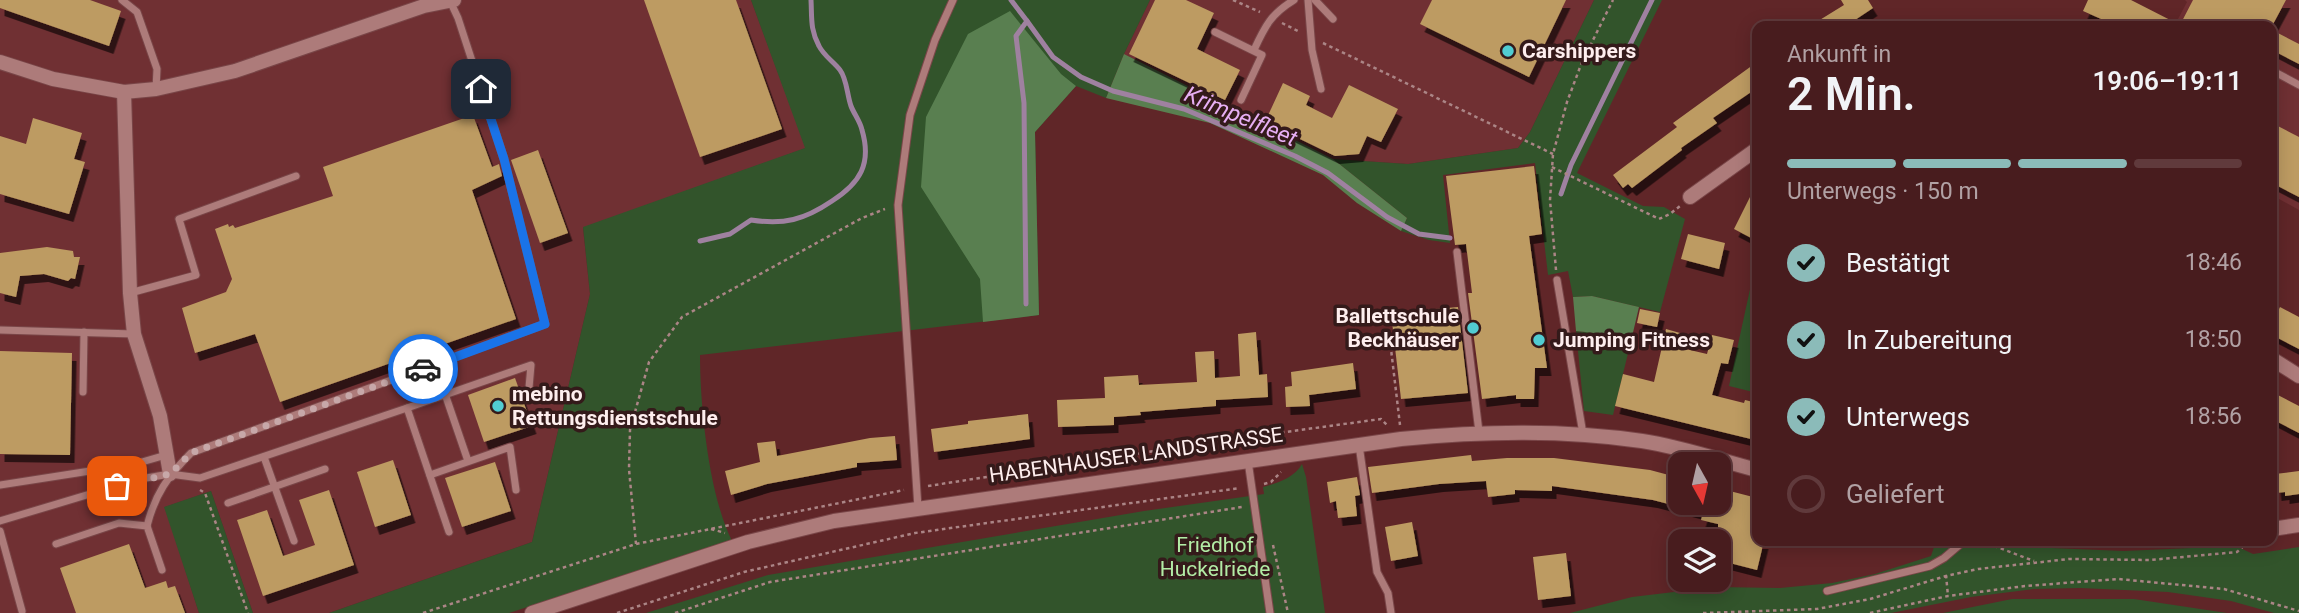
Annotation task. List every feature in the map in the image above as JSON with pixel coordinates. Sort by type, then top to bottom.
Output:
[{"type":"street","points":[[0,62],[53,79],[124,92],[156,89],[235,71],[425,6],[452,0]]},
{"type":"street","points":[[124,92],[130,293],[134,334],[160,416],[170,474]]},
{"type":"street","points":[[1690,197],[1752,153]]},
{"type":"street","points":[[2277,362],[2299,376]]},
{"type":"street","name":"HABENHAUSER LANDSTRASSE","points":[[532,613],[769,537],[834,521],[1358,444],[1479,432],[1583,434],[1646,442],[1752,469]]},
{"type":"street","points":[[2277,528],[2299,525]]},
{"type":"lane","points":[[120,0],[137,12],[157,69],[156,89]]},
{"type":"lane","points":[[163,569],[147,526],[153,504],[170,474],[191,453],[545,324],[504,159],[452,0]]},
{"type":"lane","points":[[918,508],[898,205],[910,115],[935,40],[953,0]]},
{"type":"lane","points":[[1254,50],[1277,10],[1294,0]]},
{"type":"lane","points":[[1308,0],[1312,50],[1321,89]]},
{"type":"lane","points":[[1315,0],[1333,19]]},
{"type":"lane","points":[[1215,32],[1262,54],[1241,100]]},
{"type":"lane","points":[[2277,73],[2299,85]]},
{"type":"lane","points":[[130,293],[196,275],[179,219],[296,176]]},
{"type":"lane","points":[[1457,252],[1479,432]]},
{"type":"lane","points":[[1558,280],[1583,434]]},
{"type":"lane","points":[[0,330],[134,334]]},
{"type":"lane","points":[[83,392],[84,332]]},
{"type":"lane","points":[[0,521],[140,479],[170,474],[200,478],[531,365],[528,399]]},
{"type":"lane","points":[[445,394],[468,461]]},
{"type":"lane","points":[[407,408],[449,532]]},
{"type":"lane","points":[[1358,444],[1377,572],[1388,593],[1391,613]]},
{"type":"lane","points":[[430,475],[510,447],[516,490]]},
{"type":"lane","points":[[0,485],[135,464],[166,455]]},
{"type":"lane","points":[[264,457],[294,541]]},
{"type":"lane","points":[[1248,460],[1270,613]]},
{"type":"lane","points":[[228,503],[325,469]]},
{"type":"lane","points":[[56,544],[119,523],[147,526]]},
{"type":"lane","points":[[0,531],[23,611]]},
{"type":"lane","points":[[1827,591],[1930,566],[1958,546]]},
{"type":"path","points":[[1233,0],[1553,154]]},
{"type":"path","points":[[1558,280],[1550,200],[1553,154],[1567,102],[1582,62],[1613,0]]},
{"type":"path","points":[[1552,167],[1659,219],[1670,214],[1690,197]]},
{"type":"path","points":[[636,544],[628,469],[629,430],[649,362],[682,317],[862,218],[898,205]]},
{"type":"path","points":[[1401,439],[1391,349],[1454,344]]},
{"type":"path","points":[[423,613],[636,544],[916,488],[1381,419],[1401,439]]},
{"type":"path","points":[[617,613],[744,572],[915,533],[1271,482],[1304,451]]},
{"type":"path","points":[[193,487],[205,493],[248,613]]},
{"type":"path","points":[[675,613],[770,582],[1255,505]]},
{"type":"path","points":[[1260,540],[1274,546],[1288,613]]},
{"type":"path","points":[[1995,546],[2038,562],[2069,559],[2150,560],[2237,552],[2244,546]]},
{"type":"path","points":[[1944,558],[1948,596]]},
{"type":"path","points":[[1870,613],[1948,596],[2025,586],[2118,579],[2224,589],[2299,611]]},
{"type":"shaded area","points":[[0,0],[751,0],[806,148],[583,228],[590,294],[532,542],[329,613],[253,613],[211,491],[165,507],[199,613],[0,613]]},
{"type":"shaded area","points":[[1150,0],[1594,0],[1530,132],[1518,148],[1408,164],[1333,159],[1124,54]]},
{"type":"shaded area","points":[[2185,0],[2299,0],[2299,210],[2277,198],[2277,21],[2181,21],[2178,19],[2187,2]]},
{"type":"green space","points":[[751,0],[1150,0],[1106,98],[1076,86],[1035,132],[1039,315],[700,355],[707,450],[717,500],[732,541],[509,613],[329,613],[532,542],[590,294],[583,227],[805,148]]},
{"type":"green space","points":[[1594,0],[1662,0],[1577,173],[1643,206],[1664,207],[1685,219],[1660,312],[1592,296],[1573,297],[1568,271],[1548,275],[1535,163],[1443,175],[1450,243],[1401,231],[1407,218],[1333,159],[1408,164],[1518,148],[1530,132]]},
{"type":"green space","points":[[1010,11],[1061,74],[1076,86],[1035,132],[1039,315],[983,322],[980,279],[921,187],[926,117],[968,34]]},
{"type":"green space","points":[[1124,54],[1333,159],[1407,218],[1401,231],[1357,203],[1323,175],[1210,123],[1106,98]]},
{"type":"green space","points":[[1752,280],[1752,392],[1729,386]]},
{"type":"green space","points":[[1592,296],[1639,307],[1631,341],[1613,335],[1576,331],[1573,297]]},
{"type":"green space","points":[[1576,331],[1613,335],[1631,341],[1613,415],[1584,411]]},
{"type":"green space","name":"Friedhof Huckelriede","points":[[1302,464],[1325,613],[646,613],[768,575],[1144,511],[1264,494],[1263,487],[1280,482]]},
{"type":"green space","points":[[211,491],[253,613],[199,613],[164,507]]},
{"type":"green space","points":[[1934,546],[2035,546],[2124,551],[2236,546],[2253,554],[2299,547],[2299,613],[2274,613],[2231,601],[2168,592],[2080,588],[2034,589],[1971,597],[1891,613],[1570,613],[1632,597],[1674,592],[1731,592],[1731,587],[1780,588],[1832,583],[1875,574],[1931,556]]},
{"type":"green space","points":[[2012,599],[2134,599],[2227,613],[1943,613]]},
{"type":"building","points":[[0,0],[90,0],[121,11],[109,46],[0,8]]},
{"type":"building","points":[[644,0],[736,0],[782,129],[700,157]]},
{"type":"building","points":[[1155,0],[1186,0],[1214,13],[1197,49],[1240,70],[1225,100],[1129,54]]},
{"type":"building","name":"Carshippers","points":[[1432,0],[1566,0],[1529,77],[1420,24]]},
{"type":"building","points":[[1841,0],[1868,0],[1873,8],[1854,21],[1818,21],[1844,5]]},
{"type":"building","points":[[2088,0],[2131,0],[2172,21],[2106,21],[2083,11]]},
{"type":"building","points":[[2193,0],[2286,0],[2275,21],[2182,21]]},
{"type":"building","points":[[2277,33],[2299,44],[2299,64],[2277,53]]},
{"type":"building","points":[[1752,66],[1752,91],[1713,118],[1717,123],[1632,188],[1628,184],[1623,188],[1613,175],[1677,127],[1673,123]]},
{"type":"building","points":[[1283,83],[1310,96],[1306,105],[1332,118],[1349,85],[1398,109],[1381,142],[1367,136],[1359,154],[1335,156],[1265,122]]},
{"type":"building","points":[[473,115],[492,167],[499,164],[502,176],[472,190],[516,319],[280,402],[255,334],[195,353],[182,308],[226,292],[232,279],[215,229],[228,224],[229,227],[233,225],[235,228],[333,196],[323,167]]},
{"type":"building","points":[[33,118],[82,133],[74,159],[85,162],[69,214],[0,194],[0,136],[26,144]]},
{"type":"building","points":[[2277,126],[2299,137],[2299,197],[2277,186]]},
{"type":"building","points":[[538,150],[568,233],[540,243],[511,160]]},
{"type":"building","points":[[1534,166],[1542,234],[1529,236],[1547,368],[1535,368],[1534,399],[1516,399],[1516,395],[1482,399],[1468,293],[1472,293],[1466,244],[1455,245],[1446,176]]},
{"type":"building","points":[[1752,193],[1752,238],[1734,229]]},
{"type":"building","points":[[1688,234],[1725,243],[1719,269],[1681,259]]},
{"type":"building","points":[[47,247],[73,251],[74,257],[80,257],[75,279],[68,281],[44,274],[20,276],[16,297],[0,293],[0,253]]},
{"type":"building","points":[[1458,307],[1468,393],[1401,399],[1391,313]]},
{"type":"building","points":[[2280,307],[2299,317],[2299,349],[2277,338],[2277,313]]},
{"type":"building","points":[[1640,309],[1660,313],[1657,327],[1637,323]]},
{"type":"building","points":[[1666,329],[1680,333],[1677,347],[1707,354],[1712,335],[1734,340],[1728,364],[1721,363],[1712,395],[1744,403],[1745,400],[1752,402],[1751,439],[1615,406],[1623,374],[1654,382]]},
{"type":"building","points":[[1256,332],[1259,375],[1267,374],[1268,397],[1216,400],[1216,406],[1140,412],[1141,415],[1114,417],[1114,425],[1058,427],[1057,400],[1105,398],[1104,377],[1138,375],[1139,385],[1197,382],[1195,352],[1214,351],[1215,378],[1240,376],[1238,334]]},
{"type":"building","points":[[0,351],[72,353],[70,455],[0,454]]},
{"type":"building","points":[[1353,363],[1356,389],[1309,395],[1310,406],[1286,407],[1285,387],[1292,386],[1291,372]]},
{"type":"building","name":"mebino Rettungsdienstschule","points":[[515,378],[532,426],[484,442],[468,395]]},
{"type":"building","points":[[2277,395],[2299,406],[2299,433],[2277,422]]},
{"type":"building","points":[[1028,414],[1030,439],[934,452],[931,429],[968,424],[968,421]]},
{"type":"building","points":[[895,436],[897,460],[857,463],[857,467],[767,484],[731,495],[725,471],[760,462],[757,443],[775,441],[777,456],[870,438]]},
{"type":"building","points":[[1471,455],[1472,461],[1554,458],[1650,470],[1668,475],[1668,504],[1552,486],[1552,491],[1515,490],[1515,494],[1488,497],[1486,481],[1372,493],[1368,467]]},
{"type":"building","points":[[393,460],[411,515],[375,527],[357,472]]},
{"type":"building","points":[[495,462],[511,511],[462,527],[445,478]]},
{"type":"building","points":[[2299,471],[2299,494],[2285,496],[2285,492],[2277,493],[2277,474]]},
{"type":"building","points":[[1357,477],[1360,495],[1355,496],[1357,516],[1338,518],[1336,501],[1330,503],[1327,482]]},
{"type":"building","points":[[329,490],[354,565],[263,596],[237,520],[267,510],[283,556],[315,545],[299,500]]},
{"type":"building","points":[[1731,491],[1752,497],[1752,546],[1763,546],[1757,570],[1731,563],[1731,529],[1718,529],[1718,524],[1701,520],[1702,515],[1731,515]]},
{"type":"building","points":[[1412,522],[1418,556],[1391,561],[1385,527]]},
{"type":"building","points":[[129,544],[145,588],[166,581],[168,588],[175,586],[185,613],[76,613],[60,568]]},
{"type":"building","points":[[1566,553],[1571,596],[1538,600],[1533,557]]},
{"type":"waterway","points":[[700,241],[730,234],[751,220],[774,222],[803,217],[842,194],[861,172],[865,153],[861,127],[851,106],[842,74],[816,40],[811,0]]},
{"type":"waterway","points":[[1011,0],[1027,21],[1016,36],[1024,103],[1026,304]]},
{"type":"waterway","name":"Krimpelfleet","points":[[1561,194],[1571,165],[1652,0]]},
{"type":"waterway","name":"Krimpelfleet","points":[[1027,21],[1053,57],[1081,77],[1113,91],[1184,109],[1295,156],[1328,173],[1387,217],[1419,234],[1450,238]]},
{"type":"way so far","points":[[117,486],[170,474],[191,453],[423,369]]},
{"type":"place","name":"Carshippers","points":[[1508,51]]},
{"type":"place","name":"Ballettschule Beckhäuser","points":[[1473,328]]},
{"type":"place","name":"Jumping Fitness","points":[[1539,340]]},
{"type":"place","name":"mebino Rettungsdienstschule","points":[[498,406]]},
{"type":"route","points":[[423,369],[545,324],[504,159],[481,89]]}]
